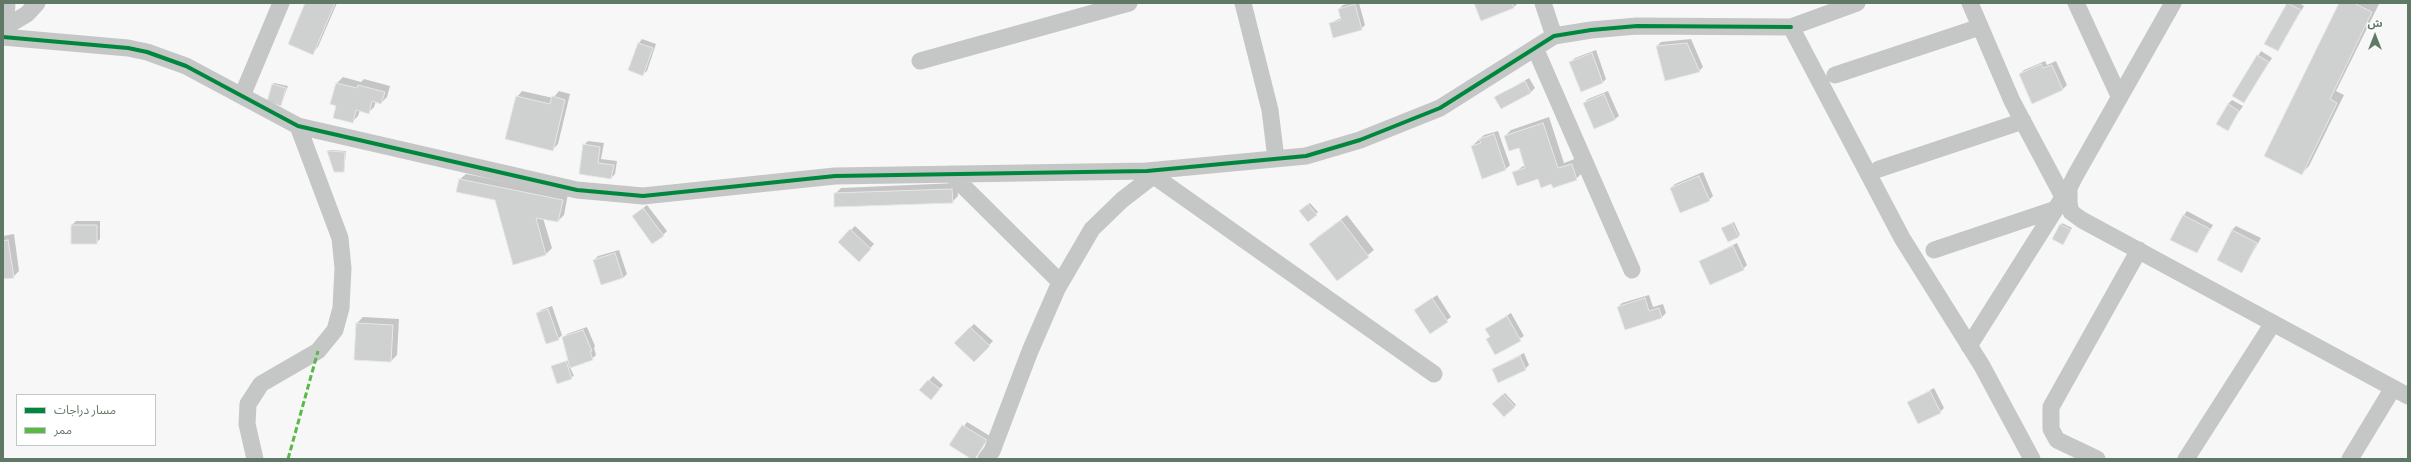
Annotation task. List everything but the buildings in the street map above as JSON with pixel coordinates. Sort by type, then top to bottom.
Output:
[{"type":"street","points":[[5,33],[7,3]]},
{"type":"street","points":[[5,33],[37,3]]},
{"type":"street","points":[[242,96],[281,3]]},
{"type":"street","points":[[920,61],[1129,3]]},
{"type":"street","points":[[1243,3],[1272,117],[1276,159]]},
{"type":"street","points":[[1543,3],[1554,36]]},
{"type":"street","points":[[1970,3],[2023,121],[2065,202],[2082,220],[2408,396]]},
{"type":"street","points":[[2076,3],[2119,96]]},
{"type":"street","points":[[1969,346],[2065,202],[2119,96],[2173,3]]},
{"type":"street","points":[[5,33],[128,48],[147,52],[186,66],[298,126],[577,190],[643,196],[835,176],[1150,173],[1306,156],[1360,140],[1440,108],[1554,36],[1591,30],[1637,26],[1791,27],[1850,4]]},
{"type":"street","points":[[1791,27],[1902,238],[1982,366],[2032,459]]},
{"type":"street","points":[[1835,75],[1980,27]]},
{"type":"street","points":[[1536,48],[1632,270]]},
{"type":"street","points":[[1879,169],[2023,121]]},
{"type":"street","points":[[255,459],[247,424],[248,404],[261,384],[318,352],[335,330],[341,308],[343,268],[340,238],[298,126]]},
{"type":"street","points":[[986,459],[992,451],[1030,351],[1060,282],[1092,229],[1150,173]]},
{"type":"street","points":[[1150,173],[1434,374]]},
{"type":"street","points":[[951,174],[1060,282]]},
{"type":"street","points":[[1934,250],[2065,202]]},
{"type":"street","points":[[2097,459],[2057,440],[2051,429],[2051,407],[2139,250]]},
{"type":"street","points":[[2186,459],[2273,323]]},
{"type":"street","points":[[2350,459],[2393,388]]},
{"type":"marked path","points":[[288,459],[318,351]]},
{"type":"cycle path","points":[[3,37],[128,48],[147,52],[186,66],[298,126],[577,190],[643,196],[835,176],[1147,171],[1306,156],[1360,140],[1440,108],[1554,36],[1591,30],[1637,26],[1791,27]]}]
